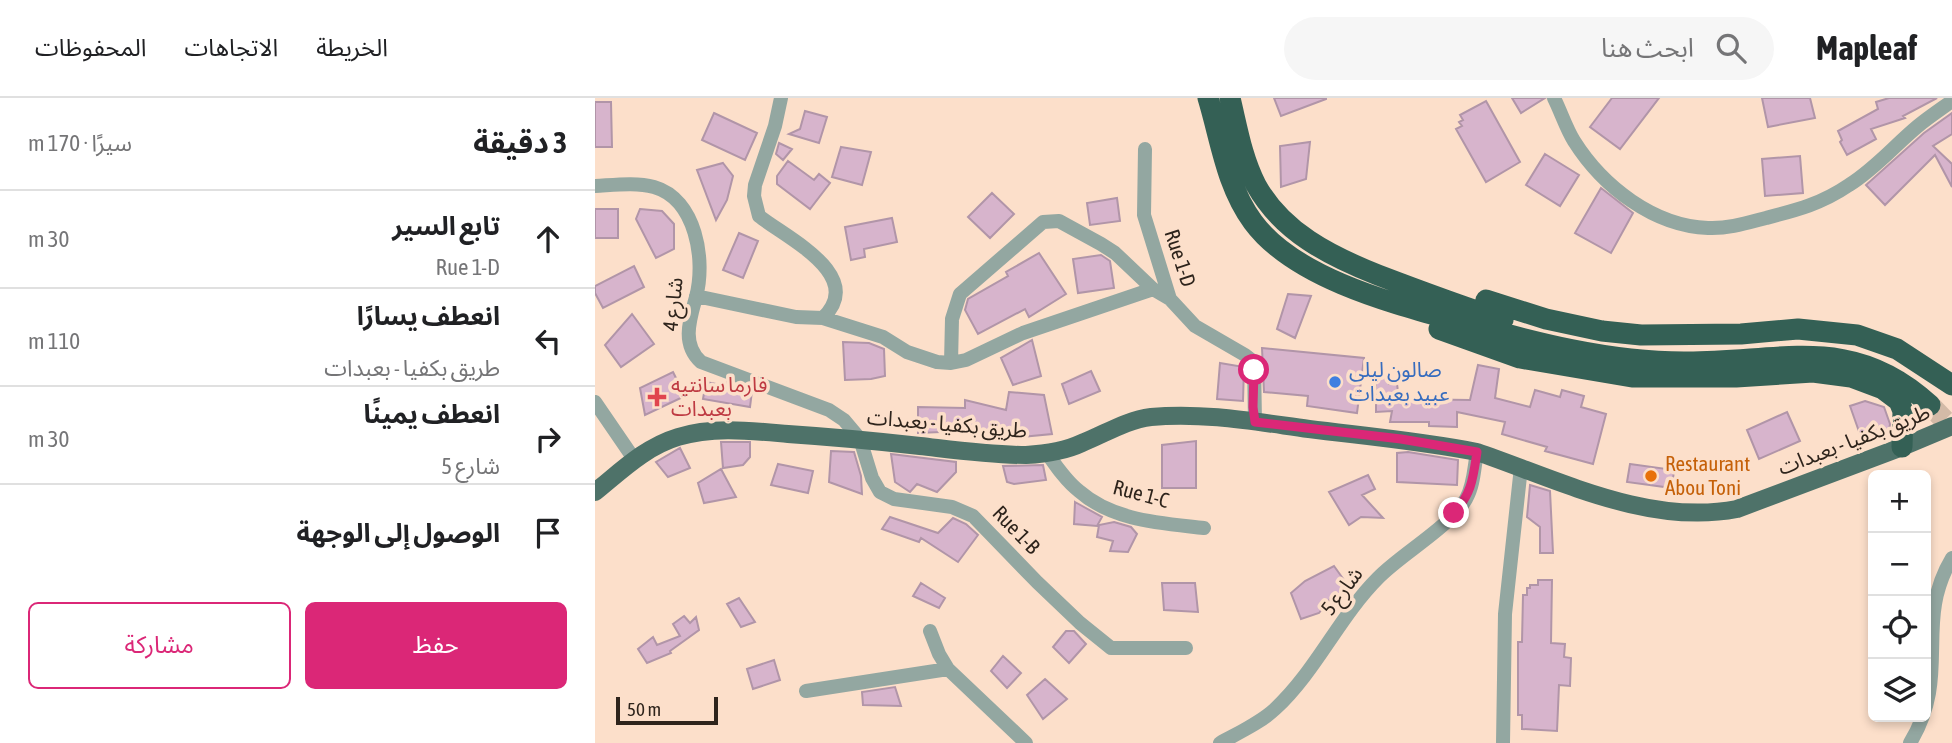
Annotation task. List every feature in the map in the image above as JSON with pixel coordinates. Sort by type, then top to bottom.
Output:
[{"type":"highway","points":[[1208,98],[1223,159],[1235,190],[1253,222],[1278,248],[1314,270],[1391,303],[1428,325],[1520,358],[1632,377],[1736,377],[1813,372],[1851,377],[1883,389],[1899,401],[1903,411],[1902,447]]},
{"type":"highway","points":[[1230,98],[1246,162],[1257,186],[1271,206],[1291,229],[1316,247],[1382,277],[1440,288],[1546,319],[1602,331],[1641,335],[1705,335],[1798,329],[1857,335],[1897,349],[1941,395]]},
{"type":"highway","points":[[1391,303],[1566,349],[1622,359],[1683,362],[1814,356],[1860,362],[1894,376],[1911,387],[1941,395]]},
{"type":"main road","name":"طريق بكفيا - بعبدات","points":[[595,492],[634,459],[655,446],[678,436],[699,432],[755,431],[860,439],[992,454],[1047,453],[1080,445],[1116,427],[1149,417],[1195,416],[1401,439],[1477,452],[1621,502],[1661,511],[1714,513],[1737,509],[1952,426]]},
{"type":"street","points":[[781,98],[775,126],[755,185],[756,207],[759,216],[817,258],[830,272],[836,295],[831,310],[823,318]]},
{"type":"street","points":[[1554,98],[1574,141],[1633,202],[1669,220],[1709,228],[1736,226],[1811,207],[1853,183],[1918,126],[1952,101]]},
{"type":"street","name":"Rue 1-D","points":[[1145,149],[1144,215],[1170,299],[1195,326],[1254,362],[1255,422]]},
{"type":"street","name":"شارع 4","points":[[595,186],[646,186],[666,192],[676,199],[687,214],[696,235],[698,251],[697,296],[690,314],[690,348],[701,362],[829,410],[844,420],[860,439]]},
{"type":"street","points":[[951,363],[952,318],[960,294],[1043,222],[1059,221],[1101,244],[1115,253],[1153,289],[1170,299]]},
{"type":"street","points":[[697,296],[796,317],[823,318],[883,337],[907,352],[937,362],[951,363],[966,360],[1023,333],[1153,289]]},
{"type":"street","points":[[595,402],[634,459]]},
{"type":"street","name":"Rue 1-B","points":[[860,439],[872,478],[880,492],[894,499],[952,507],[973,516],[1047,592],[1111,648],[1186,648]]},
{"type":"street","name":"شارع 5","points":[[1220,743],[1273,711],[1296,687],[1365,591],[1384,571],[1454,513],[1465,500],[1472,484],[1477,452]]},
{"type":"street","name":"Rue 1-C","points":[[1047,453],[1078,491],[1114,513],[1148,521],[1204,528]]},
{"type":"street","points":[[1503,743],[1505,614],[1521,467]]},
{"type":"street","points":[[1946,659],[1939,602],[1943,577],[1952,558]]},
{"type":"street","points":[[930,631],[939,654],[949,669],[1026,743]]},
{"type":"street","points":[[806,691],[949,669]]},
{"type":"street","points":[[1910,743],[1934,717],[1945,691]]},
{"type":"building","points":[[1274,98],[1326,98],[1326,99],[1281,116]]},
{"type":"building","points":[[1512,98],[1545,98],[1521,113]]},
{"type":"building","points":[[1612,98],[1659,98],[1620,149],[1590,127]]},
{"type":"building","points":[[1762,98],[1810,98],[1815,118],[1768,127]]},
{"type":"building","points":[[1889,98],[1937,98],[1903,116],[1905,118],[1871,129],[1876,139],[1847,155],[1838,131],[1878,109],[1876,102]]},
{"type":"building","points":[[1486,101],[1520,162],[1486,182],[1456,129],[1462,126],[1459,122],[1463,120],[1460,115]]},
{"type":"building","points":[[595,102],[611,102],[612,147],[595,147]]},
{"type":"building","points":[[805,111],[827,117],[819,143],[789,134],[800,129]]},
{"type":"building","points":[[714,113],[757,133],[745,160],[702,140]]},
{"type":"building","points":[[1952,113],[1952,134],[1933,146],[1952,164],[1952,187],[1935,155],[1885,205],[1866,185],[1924,133]]},
{"type":"building","points":[[1310,142],[1306,179],[1281,187],[1280,146]]},
{"type":"building","points":[[779,143],[792,149],[783,160],[776,154]]},
{"type":"building","points":[[841,147],[871,152],[862,185],[832,177]]},
{"type":"building","points":[[1545,154],[1579,175],[1560,206],[1526,185]]},
{"type":"building","points":[[1800,156],[1803,193],[1765,196],[1762,159]]},
{"type":"building","points":[[788,161],[814,180],[819,174],[830,183],[810,209],[777,184],[777,176]]},
{"type":"building","points":[[723,163],[733,176],[727,200],[716,220],[697,170]]},
{"type":"building","points":[[1601,188],[1633,213],[1611,253],[1575,233]]},
{"type":"building","points":[[992,193],[1014,214],[990,238],[968,217]]},
{"type":"building","points":[[1117,198],[1120,221],[1090,225],[1087,203]]},
{"type":"building","points":[[595,209],[618,209],[618,238],[595,238]]},
{"type":"building","points":[[640,209],[662,211],[674,224],[674,249],[656,258],[636,219]]},
{"type":"building","points":[[892,218],[897,242],[864,249],[865,257],[851,260],[845,227]]},
{"type":"building","points":[[739,233],[758,241],[743,278],[723,270]]},
{"type":"building","points":[[1039,253],[1066,294],[1029,317],[1025,309],[978,334],[965,310],[968,299],[1008,276],[1006,272]]},
{"type":"building","points":[[1101,255],[1110,261],[1114,288],[1078,293],[1073,259]]},
{"type":"building","points":[[634,266],[644,287],[603,308],[595,293],[595,286]]},
{"type":"building","points":[[1288,294],[1311,296],[1295,338],[1277,329]]},
{"type":"building","points":[[632,314],[654,344],[621,367],[605,345]]},
{"type":"building","points":[[1032,340],[1041,376],[1013,385],[1001,358]]},
{"type":"building","points":[[843,342],[869,343],[884,349],[885,376],[845,380]]},
{"type":"building","points":[[1262,348],[1364,358],[1357,413],[1307,406],[1308,396],[1264,392]]},
{"type":"building","points":[[1220,363],[1244,367],[1243,401],[1217,399]]},
{"type":"building","points":[[1478,365],[1499,369],[1495,398],[1530,407],[1535,390],[1560,397],[1562,390],[1584,396],[1581,407],[1606,414],[1593,464],[1545,451],[1547,447],[1502,434],[1505,422],[1457,412],[1457,427],[1429,426],[1429,422],[1390,422],[1392,411],[1376,412],[1376,376],[1389,376],[1389,384],[1397,384],[1399,399],[1470,400]]},
{"type":"building","points":[[1091,371],[1100,391],[1069,404],[1062,384]]},
{"type":"building","points":[[673,372],[685,396],[645,415],[640,388]]},
{"type":"building","points":[[706,382],[726,386],[727,382],[752,391],[750,407],[703,399]]},
{"type":"building","points":[[1009,392],[1044,395],[1052,434],[1002,439],[1003,435],[965,431],[918,433],[918,407],[965,408],[965,400],[1006,410]]},
{"type":"building","points":[[1865,401],[1884,407],[1890,424],[1889,431],[1862,440],[1850,406]]},
{"type":"building","points":[[1787,412],[1800,441],[1759,459],[1747,430]]},
{"type":"building","points":[[1196,441],[1196,488],[1162,488],[1162,445]]},
{"type":"building","points":[[721,442],[750,442],[750,457],[743,465],[723,468]]},
{"type":"building","points":[[680,448],[690,468],[668,477],[656,462]]},
{"type":"building","points":[[831,451],[854,452],[861,476],[862,494],[829,482]]},
{"type":"building","points":[[1408,452],[1458,460],[1457,485],[1397,482],[1397,453]]},
{"type":"building","points":[[891,454],[956,462],[956,472],[937,492],[917,484],[910,492],[895,482]]},
{"type":"building","points":[[778,464],[813,471],[808,493],[771,485]]},
{"type":"building","name":"Restaurant Abou Toni","points":[[1630,464],[1674,470],[1672,488],[1627,482]]},
{"type":"building","points":[[1043,465],[1046,480],[1014,484],[1007,482],[1003,466]]},
{"type":"building","points":[[721,469],[736,497],[704,503],[698,483]]},
{"type":"building","points":[[1368,475],[1375,489],[1362,495],[1383,518],[1361,517],[1349,525],[1329,492]]},
{"type":"building","points":[[1530,485],[1550,491],[1553,553],[1540,553],[1540,527],[1527,517]]},
{"type":"building","points":[[1075,502],[1102,517],[1097,526],[1074,524]]},
{"type":"building","points":[[890,517],[938,533],[953,518],[966,524],[978,535],[958,562],[921,538],[919,542],[882,529]]},
{"type":"building","points":[[1114,522],[1131,527],[1137,534],[1128,552],[1110,551],[1113,541],[1097,537],[1099,525]]},
{"type":"building","points":[[1334,566],[1344,580],[1344,588],[1338,598],[1330,599],[1319,613],[1301,619],[1291,593],[1305,581]]},
{"type":"building","points":[[1538,580],[1552,580],[1551,643],[1565,644],[1564,657],[1571,658],[1570,686],[1559,685],[1557,731],[1522,729],[1522,715],[1518,715],[1518,642],[1522,642],[1523,595],[1527,595],[1530,585],[1538,585]]},
{"type":"building","points":[[921,583],[945,598],[939,608],[913,596]]},
{"type":"building","points":[[1162,583],[1195,583],[1198,612],[1164,610]]},
{"type":"building","points":[[739,598],[755,622],[741,627],[727,604]]},
{"type":"building","points":[[684,616],[690,623],[696,617],[699,630],[670,651],[671,653],[647,663],[638,649],[653,637],[657,645],[680,636],[673,624]]},
{"type":"building","points":[[1066,631],[1074,631],[1086,644],[1069,663],[1053,647]]},
{"type":"building","points":[[1003,656],[1021,673],[1007,688],[991,671]]},
{"type":"building","points":[[774,660],[780,680],[753,689],[747,669]]},
{"type":"building","points":[[1045,679],[1067,699],[1043,719],[1027,695]]},
{"type":"building","points":[[895,687],[901,706],[863,705],[862,692]]},
{"type":"tunnel","points":[[1930,405],[1952,428]]},
{"type":"place","name":"صالون ليلى عبيد بعبدات","points":[[1335,382]]},
{"type":"place","name":"فارما سانتيه بعبدات","points":[[657,397]]},
{"type":"place","name":"Restaurant Abou Toni","points":[[1651,476]]},
{"type":"route","points":[[1254,370],[1255,422],[1401,439],[1477,452],[1472,484],[1465,500],[1454,513]]}]
